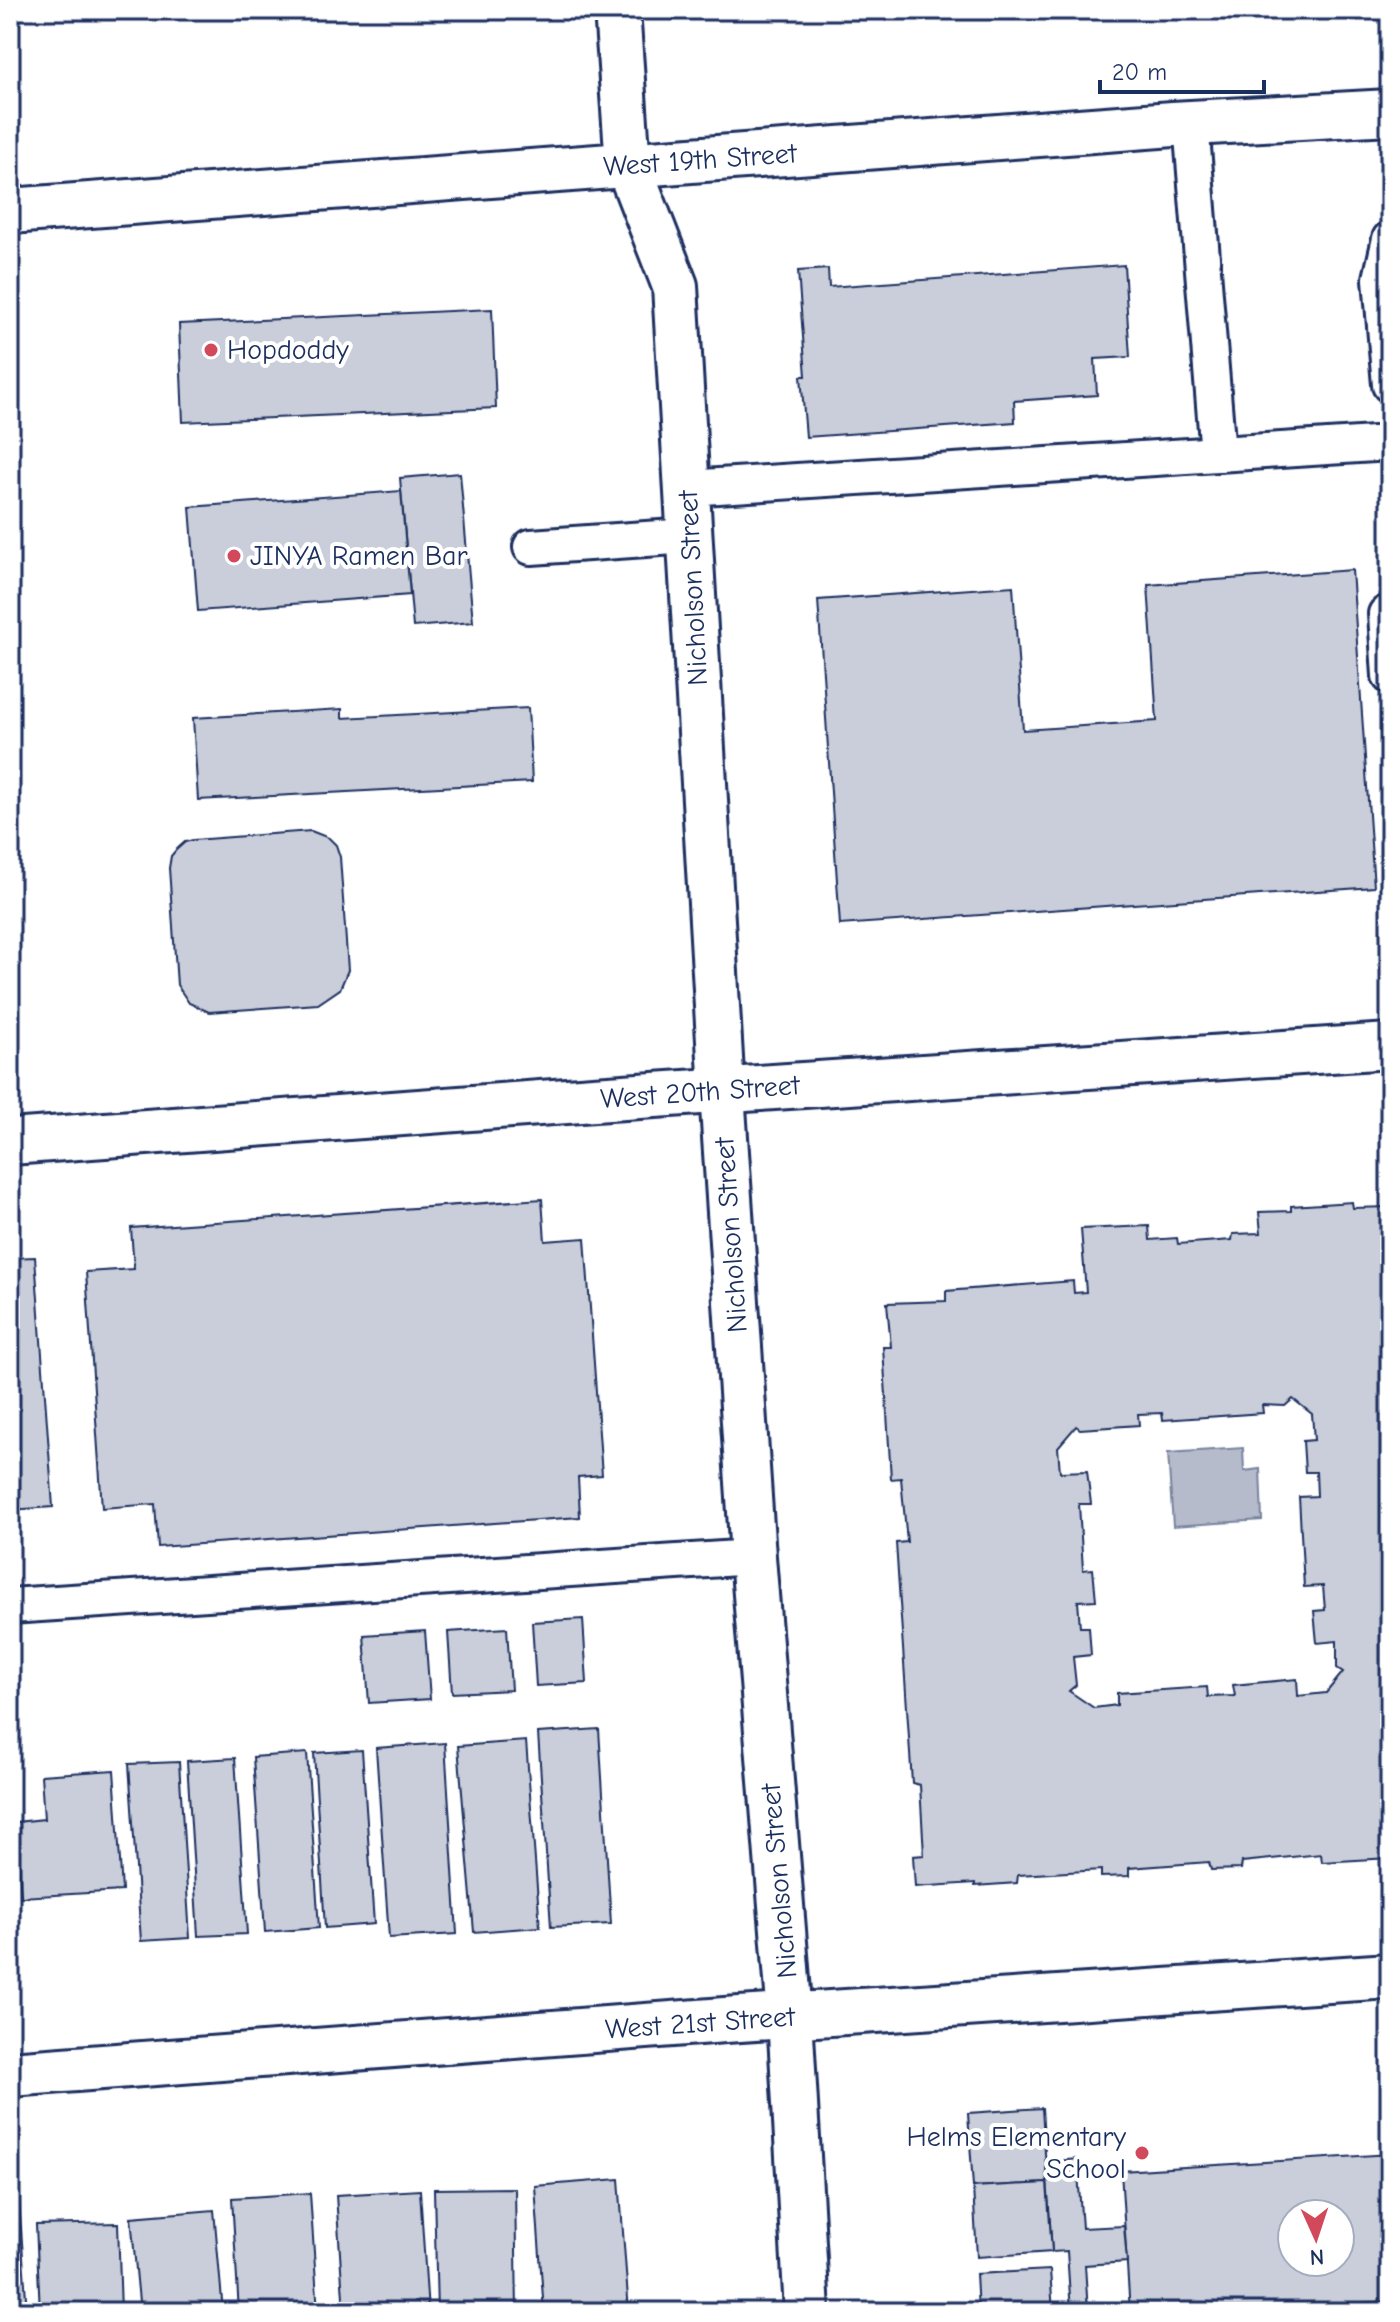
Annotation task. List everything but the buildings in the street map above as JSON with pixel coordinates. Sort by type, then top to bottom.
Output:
[{"type":"street","name":"Nicholson Street","points":[[617,10],[628,165],[675,286],[722,1092],[753,1557],[790,2017],[807,2312]]},
{"type":"street","name":"West 19th Street","points":[[10,211],[1191,123],[1390,112]]},
{"type":"street","name":"West 20th Street","points":[[10,1142],[1390,1046]]},
{"type":"street","name":"West 21st Street","points":[[10,2074],[1390,1976]]},
{"type":"lane","points":[[1191,123],[1218,454]]},
{"type":"lane","points":[[1390,239],[1381,279],[1390,385]]},
{"type":"lane","points":[[687,488],[1390,443]]},
{"type":"lane","points":[[531,547],[689,536]]},
{"type":"lane","points":[[1386,614],[1390,676]]},
{"type":"lane","points":[[10,1606],[753,1557]]},
{"type":"water","points":[[1243,1448],[1244,1471],[1260,1469],[1262,1520],[1173,1526],[1168,1453]]},
{"type":"place","name":"Hopdoddy","points":[[211,350]]},
{"type":"place","name":"JINYA Ramen Bar","points":[[234,556]]},
{"type":"place","name":"Helms Elementary School","points":[[1142,2153]]}]
